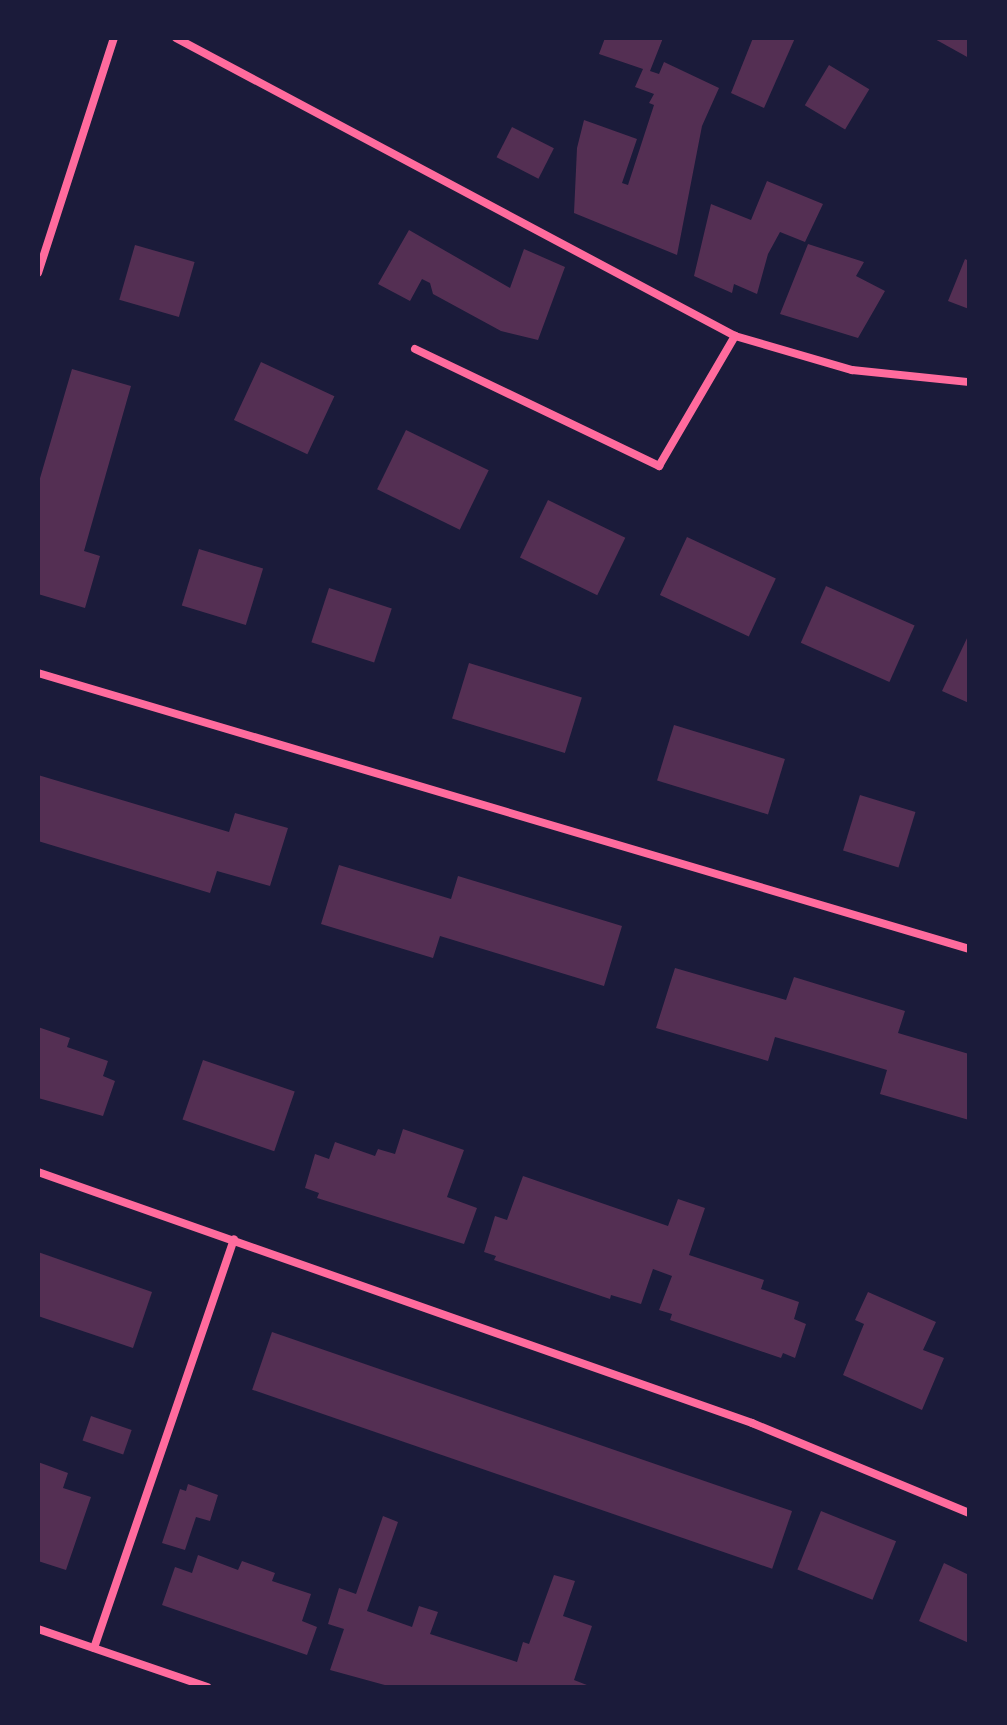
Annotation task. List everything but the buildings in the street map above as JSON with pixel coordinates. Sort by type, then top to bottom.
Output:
[{"type":"street","points":[[38,273],[114,38]]},
{"type":"street","points":[[176,38],[735,336],[852,370],[969,382]]},
{"type":"street","points":[[415,349],[659,466],[735,336]]},
{"type":"street","points":[[38,673],[969,949]]},
{"type":"street","points":[[38,1172],[752,1423],[969,1513]]},
{"type":"street","points":[[94,1648],[234,1239]]},
{"type":"street","points":[[38,1629],[207,1687]]}]
